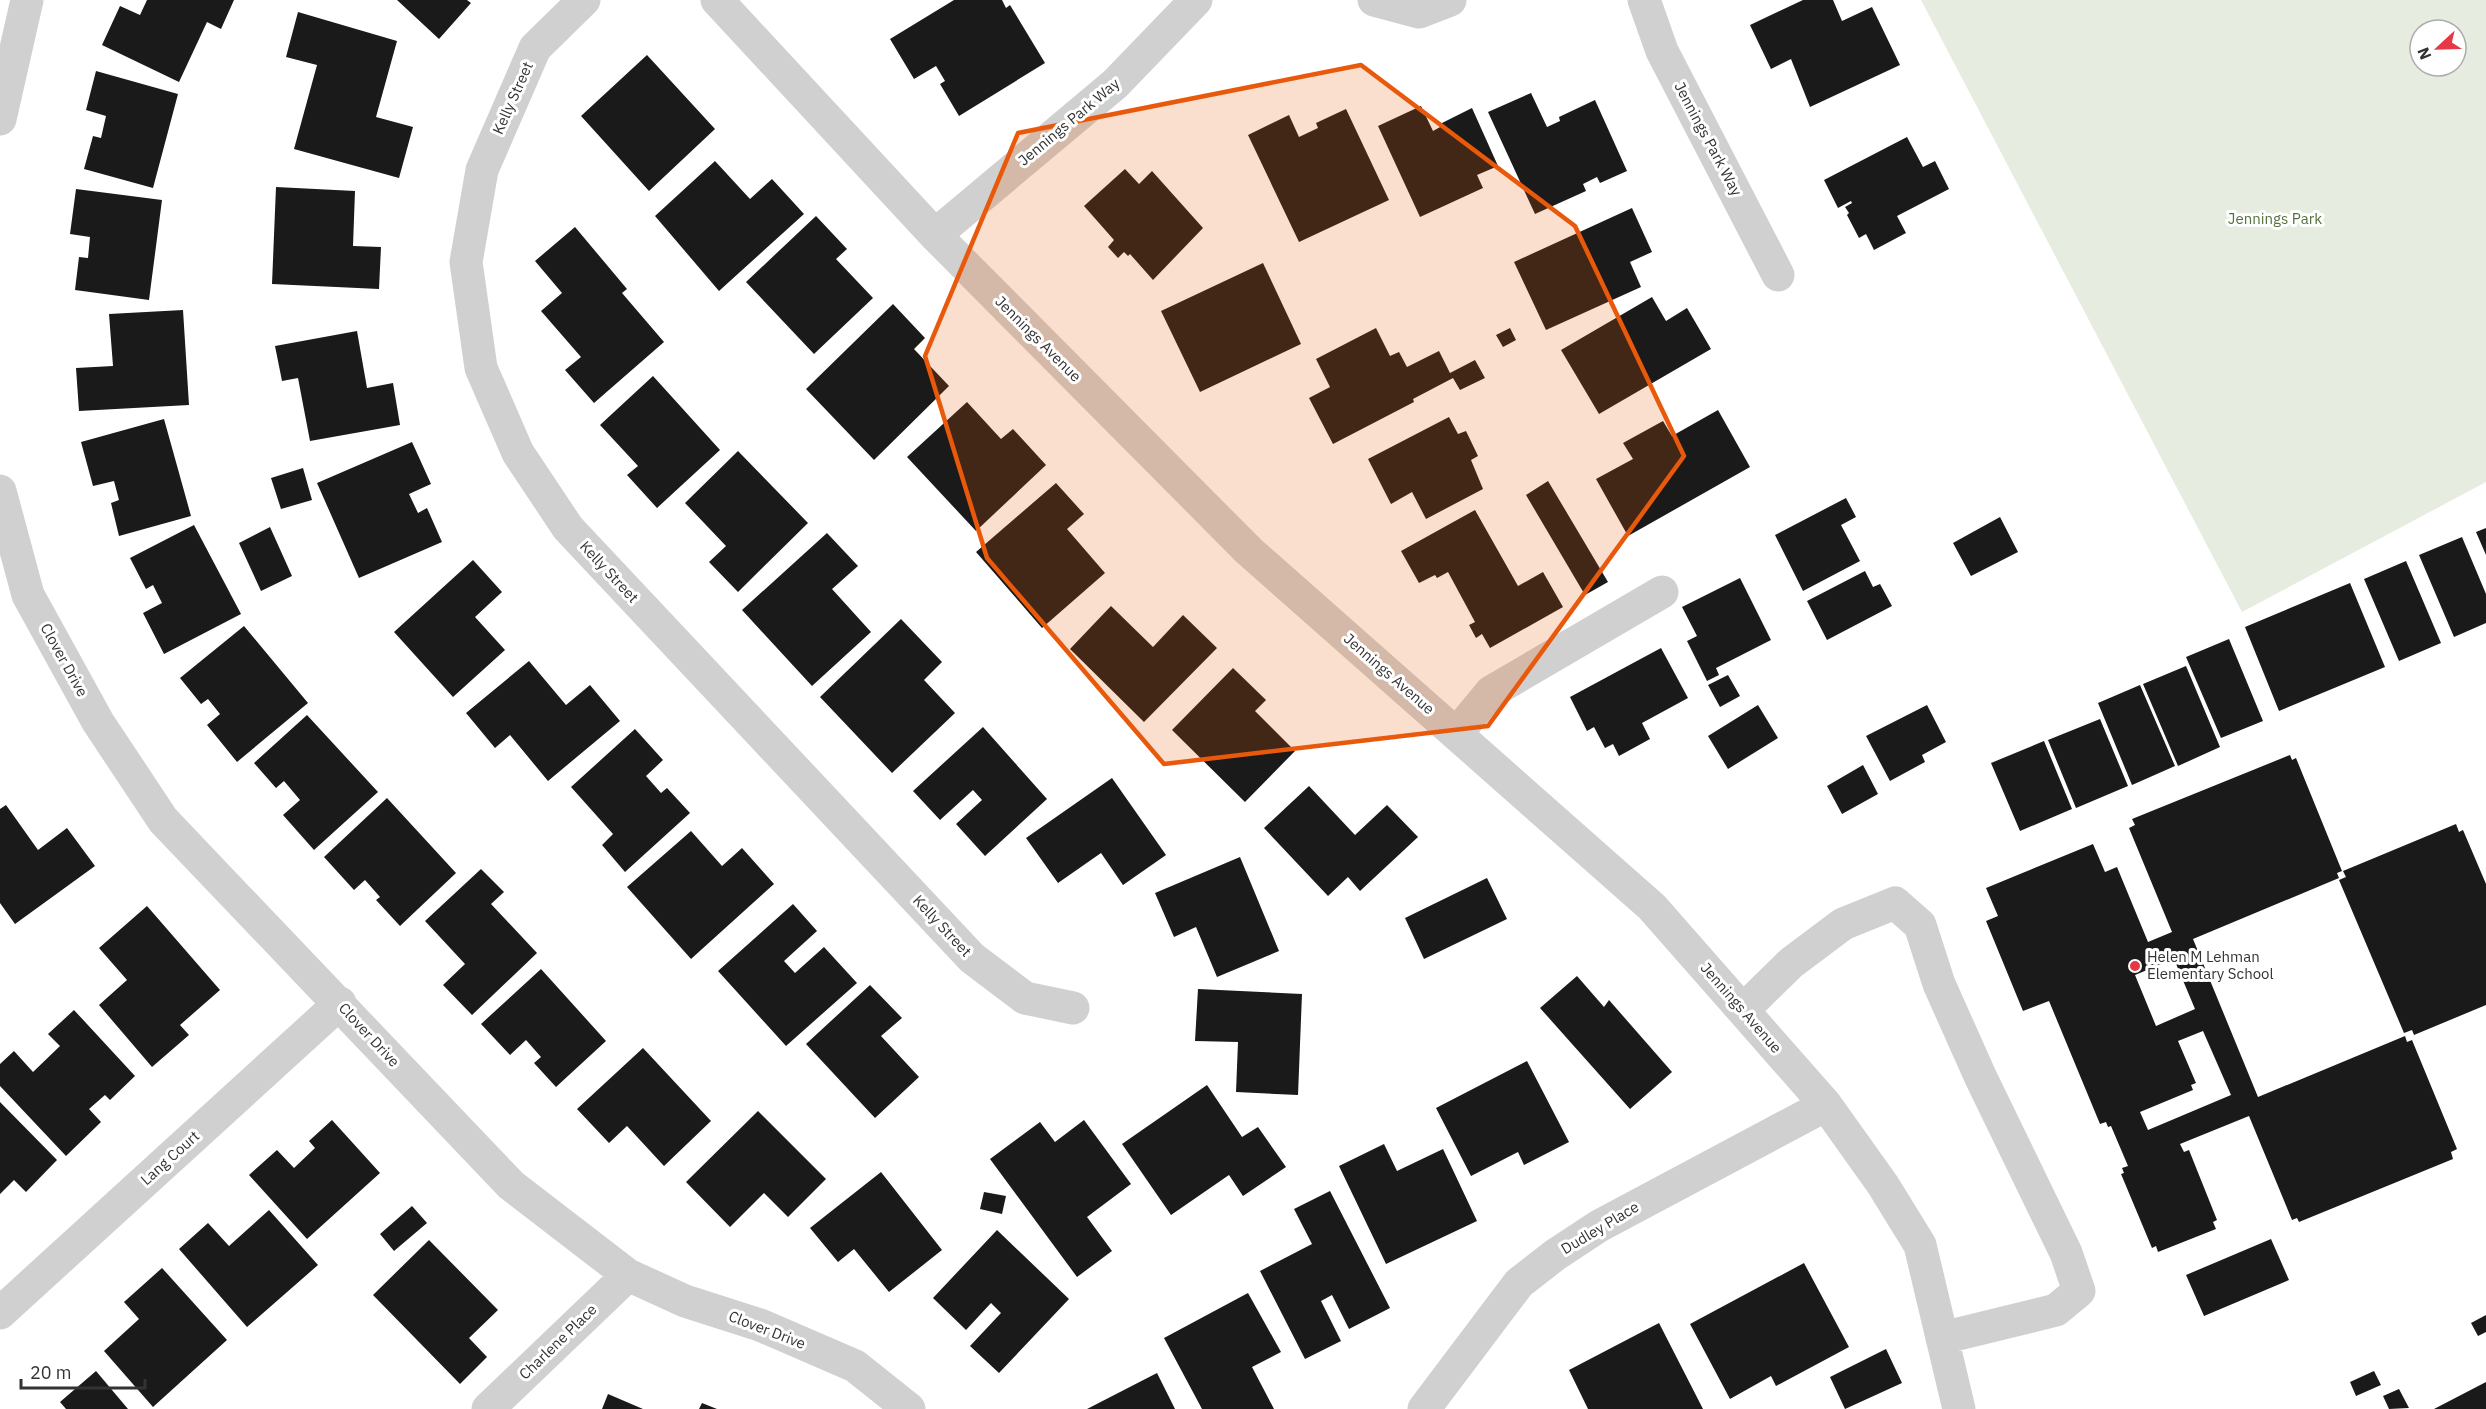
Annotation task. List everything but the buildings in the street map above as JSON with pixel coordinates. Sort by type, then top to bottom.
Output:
[{"type":"street","points":[[0,118],[27,0]]},
{"type":"street","name":"Kelly Street","points":[[584,0],[535,48],[482,170],[466,262],[481,368],[518,453],[568,528],[972,958],[1025,998],[1073,1008]]},
{"type":"street","name":"Jennings Avenue","points":[[717,0],[935,236],[1249,551],[1652,907],[1743,1010],[1826,1105],[1884,1185],[1920,1245],[1959,1409]]},
{"type":"street","name":"Jennings Park Way","points":[[935,236],[1115,84],[1196,0]]},
{"type":"street","points":[[1374,0],[1419,12],[1450,0]]},
{"type":"street","name":"Jennings Park Way","points":[[1644,0],[1662,51],[1779,275]]},
{"type":"street","name":"Clover Drive","points":[[0,491],[14,598],[163,820],[512,1185],[628,1275],[685,1301],[760,1325],[855,1366],[909,1409]]},
{"type":"street","points":[[1456,732],[1491,692],[1662,592]]},
{"type":"street","points":[[1743,1010],[1791,963],[1843,924],[1895,903],[1920,925],[1939,984],[1971,1057],[2066,1253],[2079,1292],[2056,1310],[1942,1338]]},
{"type":"street","name":"Lang Court","points":[[0,1313],[340,1003]]},
{"type":"street","name":"Dudley Place","points":[[1424,1409],[1519,1283],[1555,1255],[1599,1226],[1826,1105]]},
{"type":"street","name":"Charlene Place","points":[[488,1409],[628,1275]]},
{"type":"highlighted area","points":[[1361,65],[1575,226],[1684,456],[1488,726],[1164,764],[987,558],[925,356],[1018,133]]},
{"type":"green space","name":"Jennings Park","points":[[1921,0],[2486,0],[2486,482],[2242,612]]},
{"type":"place","name":"Helen M Lehman Elementary School","points":[[2135,966]]}]
